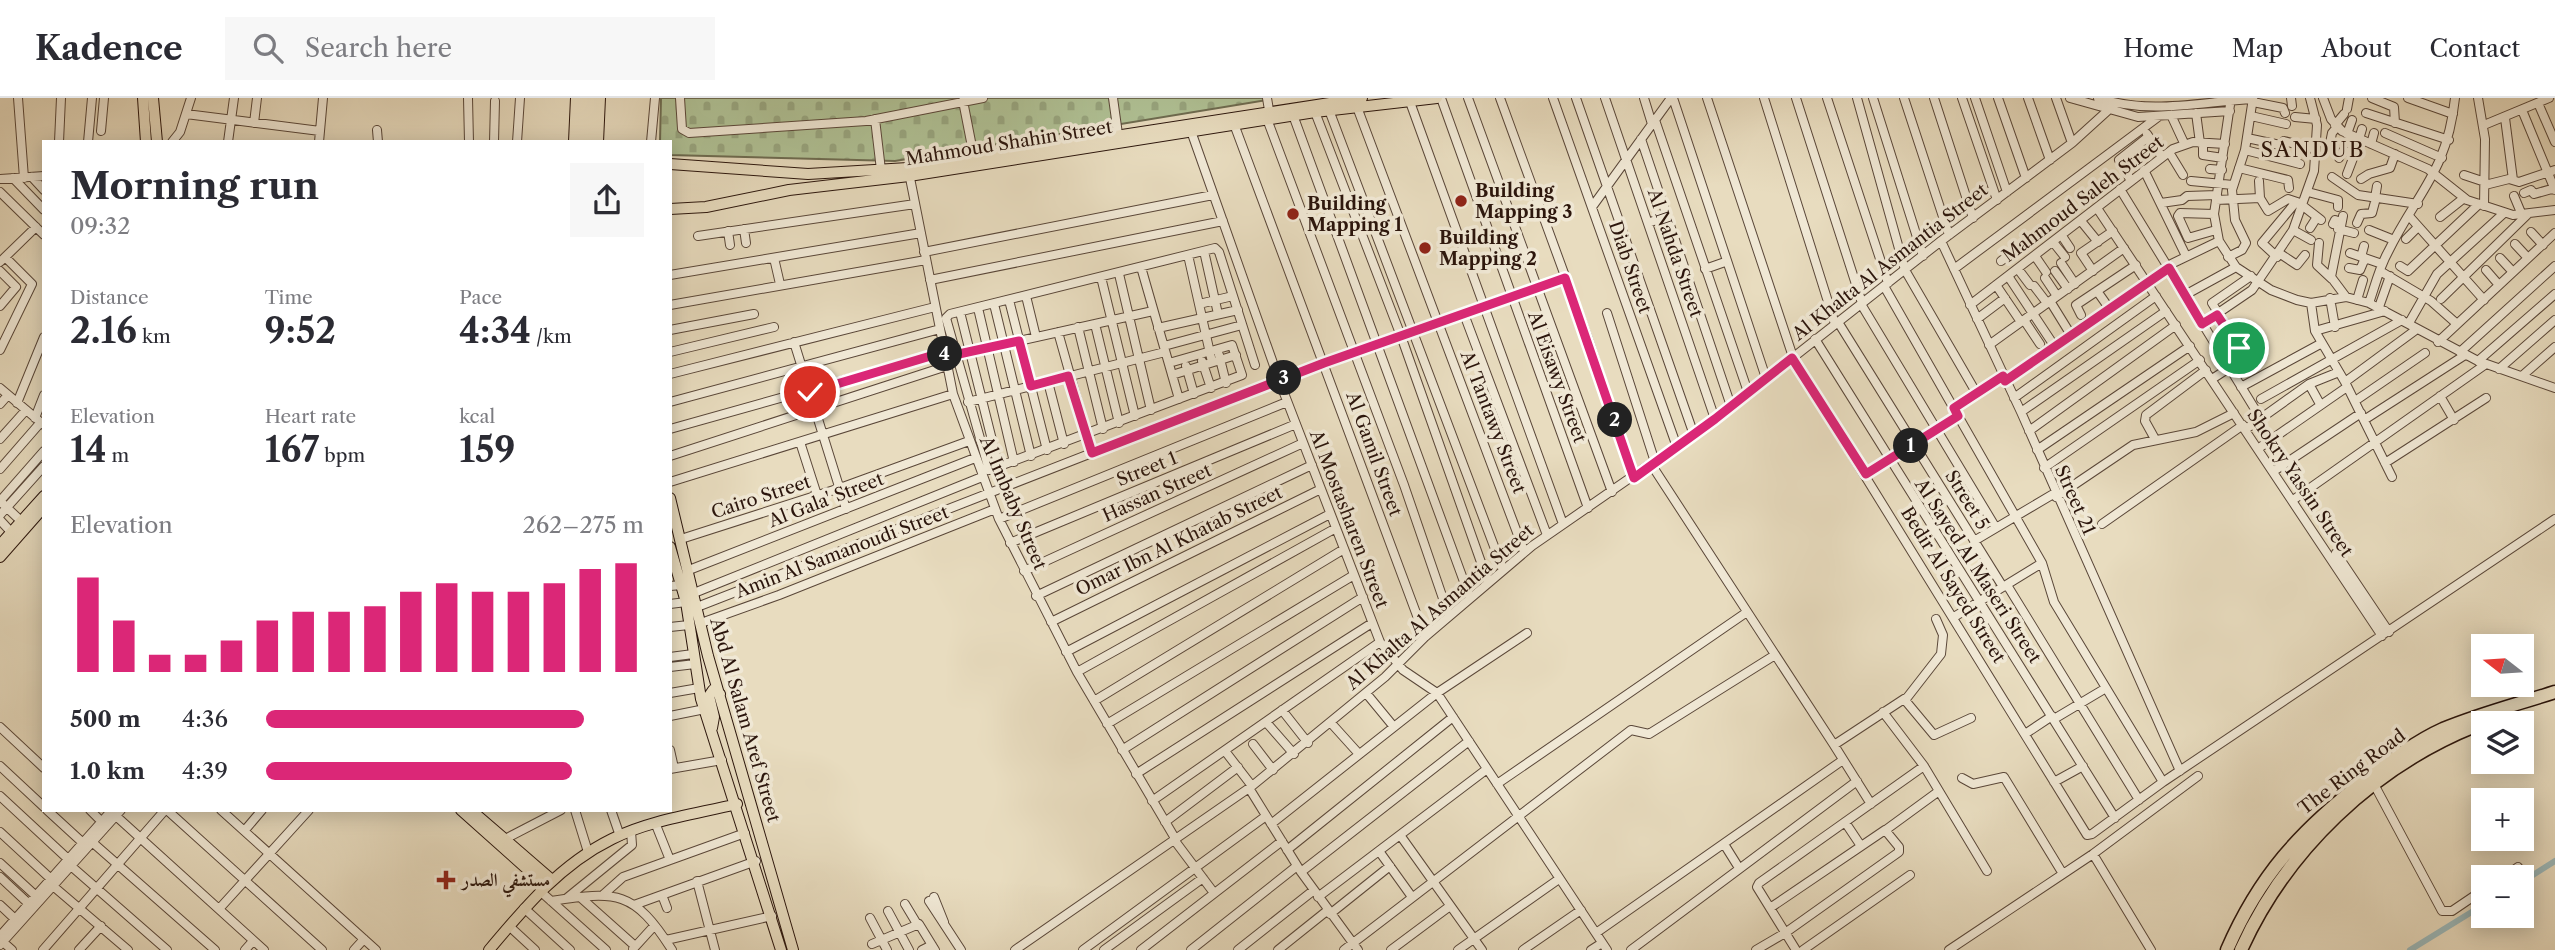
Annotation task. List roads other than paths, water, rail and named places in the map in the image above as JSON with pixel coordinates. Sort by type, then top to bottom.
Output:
[{"type":"highway","name":"The Ring Road","points":[[2227,950],[2252,898],[2285,852],[2314,821],[2348,793],[2402,754],[2442,730],[2555,692]]},
{"type":"highway","name":"The Ring Road","points":[[2521,711],[2555,700]]},
{"type":"highway","name":"The Ring Road","points":[[2241,950],[2271,892],[2307,844],[2375,786],[2433,745],[2471,729]]},
{"type":"main road","points":[[143,98],[146,140]]},
{"type":"main road","points":[[153,98],[160,139]]},
{"type":"main road","points":[[574,140],[576,98]]},
{"type":"main road","points":[[584,98],[590,140]]},
{"type":"main road","points":[[582,140],[593,98]]},
{"type":"main road","points":[[598,140],[600,98]]},
{"type":"main road","name":"Mahmoud Shahin Street","points":[[672,209],[706,207],[789,190],[1074,144],[1118,134],[1222,122],[1332,103],[1410,102],[1439,98]]},
{"type":"main road","name":"Mahmoud Shahin Street","points":[[672,164],[788,173],[881,170],[908,172],[974,157],[1191,131],[1222,122],[1234,124],[1268,115],[1315,112],[1332,103]]},
{"type":"main road","points":[[788,173],[789,190]]},
{"type":"main road","points":[[0,545],[42,498]]},
{"type":"main road","name":"Abd Al Salam Aref Street","points":[[672,505],[708,656],[793,950]]},
{"type":"main road","points":[[0,557],[42,509]]},
{"type":"main road","name":"Abd Al Salam Aref Street","points":[[673,565],[682,584],[686,602],[699,688],[781,950]]},
{"type":"main road","points":[[697,676],[707,676],[708,656]]},
{"type":"main road","points":[[711,728],[714,716],[709,696],[713,690],[720,694]]},
{"type":"main road","points":[[494,948],[524,908],[588,852],[631,831],[737,804]]},
{"type":"main road","points":[[463,812],[546,886]]},
{"type":"main road","points":[[473,812],[505,839],[546,886]]},
{"type":"street","points":[[18,98],[28,177],[42,188]]},
{"type":"street","points":[[59,140],[61,98]]},
{"type":"street","points":[[88,140],[92,98]]},
{"type":"street","points":[[101,131],[104,98]]},
{"type":"street","points":[[173,140],[191,98]]},
{"type":"street","points":[[228,140],[234,98]]},
{"type":"street","points":[[254,122],[257,98]]},
{"type":"street","points":[[319,140],[323,98]]},
{"type":"street","points":[[468,98],[469,140]]},
{"type":"street","points":[[517,140],[520,98]]},
{"type":"street","points":[[651,140],[655,98]]},
{"type":"street","points":[[680,98],[682,129],[688,133],[875,119],[983,98]]},
{"type":"street","points":[[1113,98],[1118,134]]},
{"type":"street","points":[[1267,98],[1268,115],[1449,616]]},
{"type":"street","name":"Al Eisawy Street","points":[[1439,98],[1588,508]]},
{"type":"street","points":[[1468,98],[1612,492]]},
{"type":"street","points":[[1500,98],[1634,478]]},
{"type":"street","name":"Diab Street","points":[[1553,98],[1677,447]]},
{"type":"street","points":[[1576,98],[1694,435]]},
{"type":"street","name":"Al Nahda Street","points":[[1605,98],[1715,419]]},
{"type":"street","points":[[1644,98],[1748,392]]},
{"type":"street","points":[[1592,207],[1672,98]]},
{"type":"street","points":[[1672,98],[1766,378]]},
{"type":"street","name":"Bedir Al Sayed Street","points":[[1707,98],[1793,357],[1954,617],[2082,832],[2092,834]]},
{"type":"street","name":"Street 5","points":[[1764,98],[1836,323],[2139,800]]},
{"type":"street","points":[[1796,98],[1862,303],[1996,528]]},
{"type":"street","points":[[1827,98],[1886,284],[2042,563],[2054,602],[2162,782]]},
{"type":"street","points":[[1857,98],[1905,270],[1977,394]]},
{"type":"street","points":[[1873,98],[1923,256]]},
{"type":"street","points":[[1905,98],[1949,235]]},
{"type":"street","points":[[1934,98],[1973,218]]},
{"type":"street","points":[[1962,98],[1997,200]]},
{"type":"street","points":[[1975,98],[2007,192]]},
{"type":"street","points":[[1998,98],[2026,178]]},
{"type":"street","points":[[2028,98],[2050,160]]},
{"type":"street","points":[[2056,98],[2073,143]]},
{"type":"street","points":[[2070,98],[2112,107],[2132,103],[2152,108],[2199,100],[2253,99],[2283,108],[2285,113]]},
{"type":"street","points":[[2098,98],[2128,116],[2158,117],[2230,111]]},
{"type":"street","points":[[2323,98],[2336,126],[2347,134],[2435,174],[2464,198],[2504,213],[2525,215],[2555,210]]},
{"type":"street","points":[[2347,134],[2349,98]]},
{"type":"street","points":[[2372,98],[2394,107],[2395,122]]},
{"type":"street","points":[[2409,98],[2453,114]]},
{"type":"street","points":[[2400,266],[2408,271],[2482,205],[2485,184],[2484,125],[2478,98]]},
{"type":"street","points":[[2484,125],[2549,98]]},
{"type":"street","points":[[2231,99],[2214,214],[2219,242],[2236,267],[2283,296],[2311,303],[2346,297],[2370,303],[2438,342],[2482,362],[2553,385]]},
{"type":"street","points":[[2228,257],[2242,250],[2246,243],[2235,220],[2232,199],[2233,185],[2248,138],[2253,99]]},
{"type":"street","points":[[2370,303],[2381,267],[2394,240],[2418,204],[2442,158],[2449,140],[2457,99]]},
{"type":"street","points":[[963,100],[974,157]]},
{"type":"street","points":[[494,140],[495,102]]},
{"type":"street","name":"Al Tantawy Street","points":[[1360,102],[1524,551]]},
{"type":"street","points":[[1410,102],[1563,524]]},
{"type":"street","points":[[1332,103],[1413,332],[1503,570]]},
{"type":"street","points":[[2202,324],[2233,305],[2259,282],[2293,230],[2314,171],[2316,119],[2308,103]]},
{"type":"street","points":[[2538,103],[2555,142]]},
{"type":"street","name":"Al Khalta Al Asmantia Street","points":[[1015,950],[1176,840],[1294,754],[1524,551],[1694,435],[1941,241],[2073,143],[2112,107]]},
{"type":"street","points":[[2522,110],[2552,171],[2555,189],[2524,193]]},
{"type":"street","points":[[1315,112],[1401,336],[1488,582]]},
{"type":"street","points":[[2196,113],[2202,154],[2223,158]]},
{"type":"street","points":[[2366,113],[2449,140]]},
{"type":"street","points":[[186,114],[320,131]]},
{"type":"street","points":[[2248,138],[2280,145],[2284,141],[2315,148],[2328,145],[2336,126],[2348,114]]},
{"type":"street","points":[[1293,115],[1375,345],[1449,536],[1470,598]]},
{"type":"street","points":[[2171,116],[2184,143]]},
{"type":"street","points":[[2251,116],[2286,124]]},
{"type":"street","points":[[2132,181],[2119,160],[2158,117]]},
{"type":"street","points":[[2295,117],[2316,119]]},
{"type":"street","points":[[2505,118],[2513,180]]},
{"type":"street","points":[[875,119],[881,170]]},
{"type":"street","name":"Al Gamil Street","points":[[1234,124],[1425,637]]},
{"type":"street","points":[[2347,174],[2362,129]]},
{"type":"street","points":[[377,130],[378,140]]},
{"type":"street","name":"Al Mostasharen Street","points":[[1191,131],[1287,402],[1380,642],[1397,664],[1437,693]]},
{"type":"street","points":[[2146,133],[2183,175]]},
{"type":"street","points":[[1954,269],[2146,133]]},
{"type":"street","points":[[2371,144],[2374,133]]},
{"type":"street","points":[[2385,133],[2442,158]]},
{"type":"street","points":[[2361,180],[2369,174],[2390,168],[2395,137]]},
{"type":"street","points":[[1641,138],[1731,406]]},
{"type":"street","name":"Mahmoud Saleh Street","points":[[1970,304],[2062,236],[2165,154],[2184,143],[2225,144]]},
{"type":"street","points":[[2245,150],[2300,164]]},
{"type":"street","points":[[2339,158],[2343,150],[2355,154]]},
{"type":"street","points":[[2239,168],[2288,180],[2289,188]]},
{"type":"street","points":[[2210,169],[2222,170]]},
{"type":"street","points":[[2144,170],[2186,257]]},
{"type":"street","points":[[2464,175],[2485,184],[2513,180],[2519,182],[2552,171]]},
{"type":"street","name":"Al Imbaby Street","points":[[908,172],[953,394],[999,519],[1077,672],[1176,840],[1214,893]]},
{"type":"street","points":[[0,180],[42,176]]},
{"type":"street","points":[[2333,177],[2354,193],[2418,204]]},
{"type":"street","points":[[13,178],[42,208]]},
{"type":"street","points":[[2191,181],[2233,185]]},
{"type":"street","points":[[2259,181],[2260,198],[2268,211],[2286,200],[2302,199],[2333,204]]},
{"type":"street","points":[[2357,223],[2361,214],[2372,214],[2377,186]]},
{"type":"street","points":[[2120,189],[2261,419]]},
{"type":"street","points":[[0,192],[42,232]]},
{"type":"street","points":[[672,305],[925,256],[1213,195]]},
{"type":"street","points":[[2161,203],[2182,200],[2187,195],[2232,199],[2260,198]]},
{"type":"street","points":[[2514,196],[2525,215]]},
{"type":"street","points":[[2440,217],[2464,198]]},
{"type":"street","points":[[2302,199],[2319,218],[2310,228]]},
{"type":"street","points":[[2302,199],[2262,243],[2297,265],[2305,255]]},
{"type":"street","points":[[698,236],[915,204]]},
{"type":"street","name":"Shokry Yassin Street","points":[[2097,208],[2385,634]]},
{"type":"street","points":[[2001,261],[2065,209],[2098,242]]},
{"type":"street","points":[[2214,214],[2180,213],[2178,216],[2188,238],[2216,230]]},
{"type":"street","points":[[2259,448],[2346,384],[2409,324],[2422,295],[2450,262],[2504,213]]},
{"type":"street","points":[[2441,299],[2525,215]]},
{"type":"street","points":[[1648,223],[1667,216]]},
{"type":"street","points":[[2409,216],[2484,300]]},
{"type":"street","points":[[930,280],[1223,220]]},
{"type":"street","points":[[2332,279],[2345,250],[2339,223],[2354,233]]},
{"type":"street","points":[[0,350],[32,287],[32,281],[3,259],[36,227]]},
{"type":"street","points":[[2406,239],[2418,227]]},
{"type":"street","points":[[744,229],[746,243]]},
{"type":"street","points":[[2293,230],[2315,242],[2317,265],[2346,297]]},
{"type":"street","points":[[2369,230],[2394,240]]},
{"type":"street","points":[[728,231],[730,245]]},
{"type":"street","points":[[2093,271],[2081,253],[2113,231]]},
{"type":"street","points":[[2531,232],[2543,245]]},
{"type":"street","points":[[672,275],[921,233]]},
{"type":"street","points":[[2438,342],[2555,233]]},
{"type":"street","points":[[2062,236],[2070,248]]},
{"type":"street","name":"Street 21","points":[[1941,241],[2021,412],[2180,771]]},
{"type":"street","points":[[2053,242],[2063,260],[2071,286]]},
{"type":"street","points":[[1866,474],[1937,430],[1977,394],[2055,346],[2168,267],[2219,242]]},
{"type":"street","points":[[2515,244],[2528,258]]},
{"type":"street","points":[[2349,268],[2360,271],[2364,246]]},
{"type":"street","points":[[1989,345],[2124,248]]},
{"type":"street","points":[[1227,330],[1242,375],[1064,444],[988,470],[946,318],[960,312],[1218,249],[1255,365]]},
{"type":"street","points":[[2345,250],[2381,267],[2390,276],[2422,295],[2457,324]]},
{"type":"street","points":[[1204,251],[1218,314]]},
{"type":"street","points":[[1188,255],[1205,335],[1213,351],[1211,388]]},
{"type":"street","points":[[2035,256],[2049,274],[2071,286]]},
{"type":"street","points":[[774,258],[780,284]]},
{"type":"street","points":[[2500,258],[2513,272]]},
{"type":"street","points":[[1705,269],[1725,262]]},
{"type":"street","points":[[2081,315],[2076,305],[2136,265]]},
{"type":"street","points":[[2274,471],[2462,353],[2555,266]]},
{"type":"street","points":[[1141,267],[1179,398]]},
{"type":"street","points":[[2185,295],[2236,267]]},
{"type":"street","points":[[2018,269],[2032,286],[2051,300],[2071,335]]},
{"type":"street","points":[[2486,270],[2499,285]]},
{"type":"street","points":[[0,271],[11,281],[15,290],[0,306]]},
{"type":"street","points":[[1119,274],[1151,410]]},
{"type":"street","points":[[2049,274],[2051,300]]},
{"type":"street","points":[[2008,276],[2055,346]]},
{"type":"street","points":[[2250,365],[2212,303],[2251,276]]},
{"type":"street","points":[[2382,309],[2390,276]]},
{"type":"street","points":[[1101,277],[1135,416]]},
{"type":"street","points":[[697,607],[1279,380],[1565,278]]},
{"type":"street","points":[[2357,300],[2363,280]]},
{"type":"street","points":[[0,285],[11,281]]},
{"type":"street","points":[[1996,285],[2039,344]]},
{"type":"street","points":[[2098,291],[2109,308]]},
{"type":"street","points":[[2224,293],[2233,305]]},
{"type":"street","points":[[2293,500],[2440,396],[2482,362],[2555,294]]},
{"type":"street","points":[[1026,296],[1036,337]]},
{"type":"street","points":[[1199,304],[1233,296]]},
{"type":"street","points":[[2014,398],[2156,296]]},
{"type":"street","points":[[1977,319],[2005,298]]},
{"type":"street","points":[[2330,298],[2335,327]]},
{"type":"street","points":[[1009,300],[1047,450]]},
{"type":"street","points":[[2311,303],[2315,331],[2355,401],[2392,477]]},
{"type":"street","points":[[994,304],[1031,456]]},
{"type":"street","points":[[672,373],[935,307]]},
{"type":"street","points":[[978,308],[1014,462]]},
{"type":"street","points":[[2315,331],[2335,327],[2382,309]]},
{"type":"street","points":[[1158,328],[1238,310]]},
{"type":"street","points":[[672,428],[946,358],[1153,311]]},
{"type":"street","points":[[2021,412],[2166,311]]},
{"type":"street","points":[[960,312],[999,468]]},
{"type":"street","points":[[1606,313],[1653,463],[1871,804]]},
{"type":"street","points":[[672,330],[754,314]]},
{"type":"street","points":[[1464,314],[1547,535]]},
{"type":"street","points":[[2499,369],[2555,320]]},
{"type":"street","points":[[1095,324],[1119,423]]},
{"type":"street","points":[[2261,399],[2332,359],[2409,324]]},
{"type":"street","points":[[968,402],[1139,359],[1205,335],[1242,325]]},
{"type":"street","points":[[2029,431],[2176,325]]},
{"type":"street","points":[[672,352],[774,327]]},
{"type":"street","points":[[1078,327],[1103,429]]},
{"type":"street","points":[[672,400],[940,329]]},
{"type":"street","points":[[1058,332],[1068,376],[1092,453]]},
{"type":"street","name":"Al Sayed Al Maseri Street","points":[[1815,339],[2115,818]]},
{"type":"street","points":[[17,403],[42,342]]},
{"type":"street","points":[[794,342],[846,509]]},
{"type":"street","points":[[2241,387],[2322,343]]},
{"type":"street","points":[[1169,363],[1232,345]]},
{"type":"street","points":[[2037,450],[2190,346]]},
{"type":"street","points":[[2522,376],[2555,347]]},
{"type":"street","points":[[2222,357],[2239,348]]},
{"type":"street","points":[[2355,401],[2425,353]]},
{"type":"street","points":[[1199,354],[1212,362],[1226,383]]},
{"type":"street","points":[[1172,374],[1236,355]]},
{"type":"street","points":[[672,455],[816,409],[946,358]]},
{"type":"street","points":[[1184,359],[1194,394]]},
{"type":"street","points":[[2044,468],[2200,360]]},
{"type":"street","points":[[2212,379],[2229,368]]},
{"type":"street","points":[[2155,439],[2145,421],[2146,415],[2206,370]]},
{"type":"street","points":[[2102,524],[2244,427],[2261,419],[2309,384],[2339,372]]},
{"type":"street","points":[[1048,382],[1064,444]]},
{"type":"street","points":[[2309,384],[2320,404]]},
{"type":"street","points":[[0,388],[40,422],[0,469]]},
{"type":"street","points":[[672,481],[953,394]]},
{"type":"street","points":[[0,404],[8,395]]},
{"type":"street","points":[[2440,396],[2454,420]]},
{"type":"street","points":[[2385,463],[2486,398]]},
{"type":"street","points":[[999,519],[1287,402]]},
{"type":"street","points":[[19,447],[2,437],[26,410]]},
{"type":"street","points":[[1974,541],[2056,495],[2133,446],[2196,432],[2234,413]]},
{"type":"street","name":"Street 1","points":[[1010,543],[1296,424]]},
{"type":"street","name":"Cairo Street","points":[[681,539],[840,488],[969,441]]},
{"type":"street","points":[[800,442],[817,495]]},
{"type":"street","name":"Hassan Street","points":[[1024,571],[1303,443]]},
{"type":"street","points":[[11,532],[0,517],[2,503],[42,453]]},
{"type":"street","name":"Al Gala' Street","points":[[688,570],[975,458]]},
{"type":"street","points":[[1036,596],[1312,465]]},
{"type":"street","points":[[2,503],[42,468]]},
{"type":"street","points":[[694,593],[982,477]]},
{"type":"street","name":"Omar Ibn Al Khatab Street","points":[[1051,622],[1321,489]]},
{"type":"street","points":[[2,503],[22,521]]},
{"type":"street","name":"Amin Al Samanoudi Street","points":[[701,623],[779,596],[995,509]]},
{"type":"street","points":[[1066,652],[1331,514]]},
{"type":"street","points":[[2101,848],[2092,834],[2162,782],[2555,519]]},
{"type":"street","points":[[1077,672],[1336,528]]},
{"type":"street","points":[[1094,701],[1344,548]]},
{"type":"street","points":[[2336,553],[2385,634]]},
{"type":"street","points":[[1954,617],[2042,563]]},
{"type":"street","points":[[1107,724],[1354,575]]},
{"type":"street","points":[[672,586],[682,584]]},
{"type":"street","points":[[1122,750],[1363,597]]},
{"type":"street","points":[[672,604],[686,602]]},
{"type":"street","points":[[1497,784],[1747,612]]},
{"type":"street","points":[[1834,745],[1906,699],[1941,654],[1943,635],[1936,619]]},
{"type":"street","points":[[1136,774],[1373,623]]},
{"type":"street","points":[[672,627],[689,625]]},
{"type":"street","points":[[1272,824],[1437,693],[1527,633]]},
{"type":"street","points":[[1152,801],[1380,642]]},
{"type":"street","points":[[1344,950],[1356,946],[1412,897],[1631,730],[1649,734],[1775,655]]},
{"type":"street","points":[[672,657],[694,659]]},
{"type":"street","points":[[672,666],[694,659]]},
{"type":"street","points":[[672,693],[699,688]]},
{"type":"street","points":[[2025,734],[2106,688]]},
{"type":"street","points":[[1366,693],[1394,727]]},
{"type":"street","points":[[1437,693],[1605,946],[1591,950]]},
{"type":"street","points":[[1906,699],[1934,735],[1970,718]]},
{"type":"street","points":[[672,716],[705,709]]},
{"type":"street","points":[[1282,710],[1308,743]]},
{"type":"street","points":[[1884,712],[1924,766],[1987,871]]},
{"type":"street","points":[[1287,850],[1453,717]]},
{"type":"street","points":[[1266,722],[1294,754]]},
{"type":"street","points":[[1331,723],[1359,754]]},
{"type":"street","points":[[0,727],[42,766]]},
{"type":"street","points":[[1191,950],[1469,741]]},
{"type":"street","points":[[1253,744],[1273,770]]},
{"type":"street","points":[[1225,751],[1251,787],[1299,869],[1356,946]]},
{"type":"street","points":[[672,769],[722,760]]},
{"type":"street","points":[[1596,933],[1843,760]]},
{"type":"street","points":[[0,766],[42,804]]},
{"type":"street","points":[[1796,950],[1757,887],[1759,883],[1924,766]]},
{"type":"street","points":[[2054,782],[2083,766]]},
{"type":"street","points":[[1165,821],[1238,767]]},
{"type":"street","points":[[1238,950],[1379,851],[1487,769]]},
{"type":"street","points":[[1949,950],[2093,854],[2198,776]]},
{"type":"street","points":[[1962,778],[1973,784],[2004,777],[2063,874]]},
{"type":"street","points":[[1631,950],[1857,782]]},
{"type":"street","points":[[2375,786],[2441,911],[2452,911],[2471,898]]},
{"type":"street","points":[[1770,908],[1887,830],[1939,791]]},
{"type":"street","points":[[0,796],[167,950]]},
{"type":"street","points":[[51,812],[215,950]]},
{"type":"street","points":[[92,812],[102,822]]},
{"type":"street","points":[[96,833],[102,822],[116,812]]},
{"type":"street","points":[[116,812],[264,950]]},
{"type":"street","points":[[1,938],[116,812]]},
{"type":"street","points":[[43,950],[164,812]]},
{"type":"street","points":[[168,812],[322,950]]},
{"type":"street","points":[[223,812],[376,950]]},
{"type":"street","points":[[245,830],[260,812]]},
{"type":"street","points":[[219,909],[307,812]]},
{"type":"street","points":[[505,839],[557,812]]},
{"type":"street","points":[[576,812],[588,852]]},
{"type":"street","points":[[612,812],[620,836]]},
{"type":"street","points":[[1083,950],[1266,816]]},
{"type":"street","points":[[1845,822],[1861,846]]},
{"type":"street","points":[[656,825],[670,860]]},
{"type":"street","points":[[1756,950],[1785,933],[1899,852],[1899,846],[1887,830]]},
{"type":"street","points":[[567,898],[632,845],[631,831]]},
{"type":"street","points":[[0,832],[124,949]]},
{"type":"street","points":[[604,894],[623,877],[745,833]]},
{"type":"street","points":[[1400,835],[1482,950]]},
{"type":"street","points":[[1141,950],[1282,841]]},
{"type":"street","points":[[1724,844],[1739,868]]},
{"type":"street","points":[[1379,851],[1412,897]]},
{"type":"street","points":[[2093,854],[2151,950]]},
{"type":"street","points":[[634,905],[755,862]]},
{"type":"street","points":[[0,863],[36,896]]},
{"type":"street","points":[[1279,950],[1390,866]]},
{"type":"street","points":[[1803,950],[1910,876]]},
{"type":"street","points":[[0,877],[29,904]]},
{"type":"street","points":[[1104,950],[1203,878]]},
{"type":"street","points":[[1458,950],[1559,878]]},
{"type":"street","points":[[697,881],[715,950]]},
{"type":"street","points":[[1,938],[36,896],[52,883]]},
{"type":"street","points":[[546,886],[551,901],[606,950]]},
{"type":"street","points":[[551,901],[604,894],[617,895],[634,905],[672,950]]},
{"type":"street","points":[[662,895],[667,908]]},
{"type":"street","points":[[580,897],[634,948],[654,926]]},
{"type":"street","points":[[932,899],[941,920],[961,950]]},
{"type":"street","points":[[905,904],[921,924],[933,948],[922,950]]},
{"type":"street","points":[[0,905],[15,919]]},
{"type":"street","points":[[1391,950],[1450,906]]},
{"type":"street","points":[[524,908],[570,950]]},
{"type":"street","points":[[888,911],[909,950]]},
{"type":"street","points":[[1523,950],[1581,911]]},
{"type":"street","points":[[666,940],[772,916]]},
{"type":"street","points":[[870,918],[887,950]]},
{"type":"street","points":[[872,944],[921,924],[941,920]]},
{"type":"street","points":[[79,950],[101,926]]},
{"type":"street","points":[[509,926],[535,950]]},
{"type":"street","points":[[1,938],[12,950]]},
{"type":"street","points":[[354,950],[364,939]]},
{"type":"street","points":[[245,950],[253,940]]},
{"type":"street","points":[[1028,942],[1034,950]]},
{"type":"waterway","points":[[2534,874],[2555,861]]},
{"type":"waterway","points":[[2410,950],[2471,912]]},
{"type":"place","name":"Building Mapping 3","points":[[1461,201]]},
{"type":"place","name":"Building Mapping 1","points":[[1293,214]]},
{"type":"place","name":"Building Mapping 2","points":[[1425,248]]},
{"type":"place","name":"مستشفي الصدر","points":[[446,880]]},
{"type":"district","name":"SANDUB","points":[[2313,150]]}]
